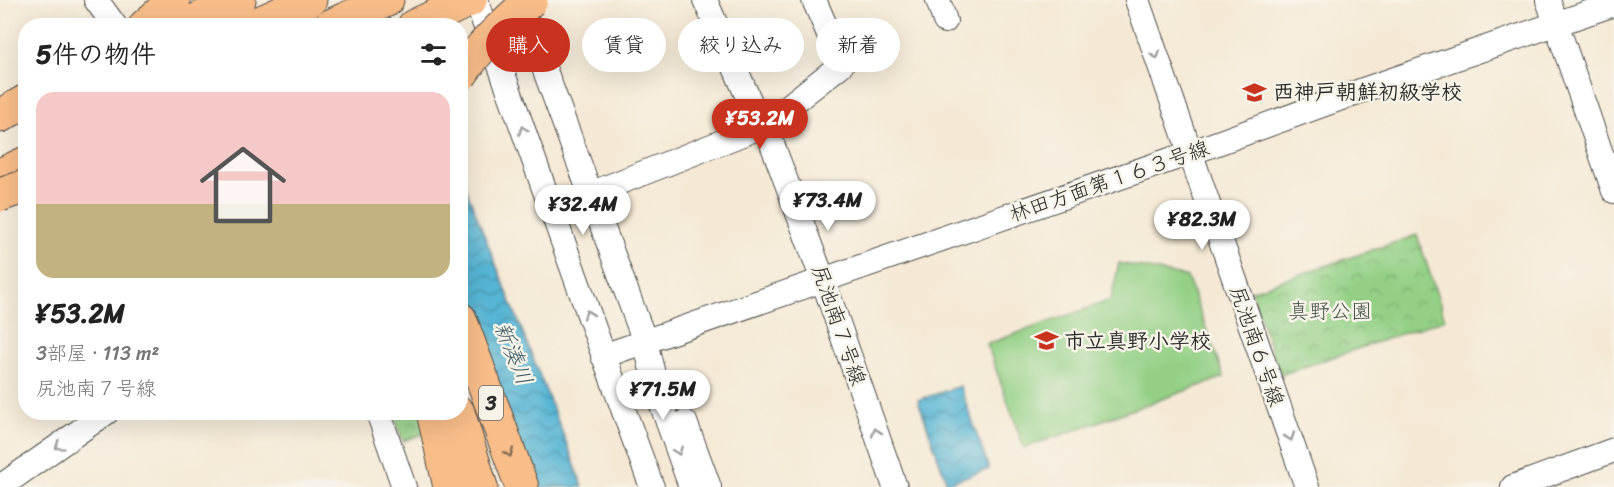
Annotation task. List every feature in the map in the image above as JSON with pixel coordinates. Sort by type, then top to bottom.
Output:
[{"type":"highway","points":[[154,18],[174,0]]},
{"type":"highway","points":[[271,18],[310,0]]},
{"type":"highway","points":[[348,18],[387,0]]},
{"type":"highway","points":[[468,40],[488,21],[519,0]]},
{"type":"highway","points":[[468,66],[481,49],[531,0]]},
{"type":"highway","points":[[432,18],[467,2]]},
{"type":"highway","points":[[0,110],[18,103]]},
{"type":"highway","points":[[0,116],[18,105]]},
{"type":"highway","points":[[0,139],[18,131]]},
{"type":"highway","points":[[0,175],[18,167]]},
{"type":"highway","points":[[0,196],[18,189]]},
{"type":"highway","name":"3","points":[[468,341],[522,487]]},
{"type":"highway","points":[[435,420],[450,487]]},
{"type":"highway","points":[[460,420],[481,487]]},
{"type":"street","points":[[96,0],[110,18]]},
{"type":"street","points":[[519,0],[645,342],[658,394],[691,487]]},
{"type":"street","name":"尻池南７号線","points":[[705,0],[754,111],[765,125],[823,280],[895,487]]},
{"type":"street","points":[[552,209],[765,125],[842,64],[814,0]]},
{"type":"street","name":"尻池南６号線","points":[[1137,0],[1307,487]]},
{"type":"street","points":[[1548,0],[1614,189]]},
{"type":"street","points":[[467,2],[552,209],[652,487]]},
{"type":"street","name":"林田方面第１６３号線","points":[[603,356],[1614,4]]},
{"type":"street","points":[[645,342],[674,390],[709,487]]},
{"type":"street","points":[[0,487],[96,420]]},
{"type":"street","points":[[381,420],[404,487]]},
{"type":"street","points":[[1513,487],[1614,450]]},
{"type":"green space","name":"真野公園","points":[[1417,235],[1445,319],[1280,375],[1251,291]]},
{"type":"green space","points":[[1119,263],[1187,277],[1224,377],[1024,448],[987,344],[1111,300]]},
{"type":"green space","points":[[396,420],[454,420],[455,422],[403,441]]},
{"type":"water","name":"新湊川","points":[[468,194],[583,487],[533,487],[468,306]]},
{"type":"water","points":[[960,386],[989,469],[947,483],[918,400]]},
{"type":"place","name":"西神戸朝鮮初級学校","points":[[1255,92]]},
{"type":"place","name":"市立真野小学校","points":[[1046,341]]}]
